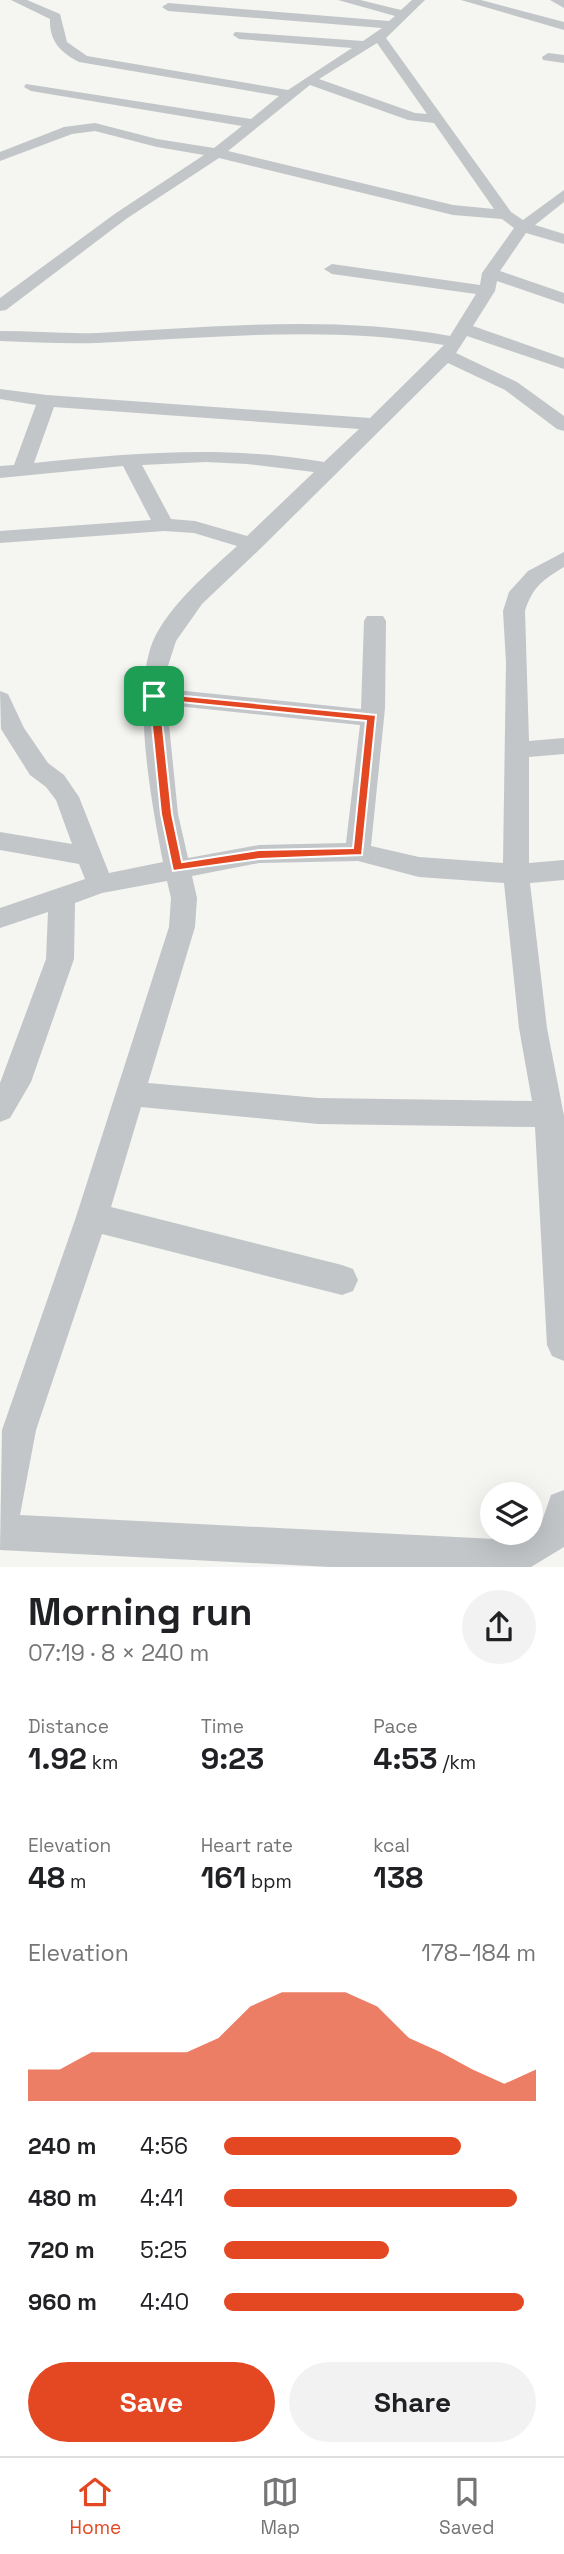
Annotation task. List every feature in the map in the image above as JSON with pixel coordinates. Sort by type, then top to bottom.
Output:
[{"type":"street","points":[[17,0],[56,17],[56,37],[68,52],[84,59],[290,94]]},
{"type":"street","points":[[344,0],[404,14]]},
{"type":"street","points":[[2,303],[121,216],[217,153],[251,123],[308,80],[379,37],[419,0]]},
{"type":"street","points":[[467,0],[564,26]]},
{"type":"street","points":[[556,0],[564,4]]},
{"type":"street","points":[[168,7],[393,26]]},
{"type":"street","points":[[239,35],[363,45]]},
{"type":"street","points":[[379,37],[514,221]]},
{"type":"street","points":[[548,57],[564,59]]},
{"type":"street","points":[[308,80],[413,117],[440,120]]},
{"type":"street","points":[[31,87],[251,123]]},
{"type":"street","points":[[0,157],[83,127],[217,153],[453,210],[514,221],[564,239]]},
{"type":"street","points":[[0,1523],[9,1428],[93,1217],[182,927],[184,898],[166,814],[154,696],[156,669],[165,640],[194,599],[254,544],[455,342],[489,282],[506,247],[514,221],[561,201]]},
{"type":"street","points":[[332,269],[489,282],[564,299]]},
{"type":"street","points":[[0,336],[93,338],[252,329],[398,332],[564,364]]},
{"type":"street","points":[[455,342],[564,425]]},
{"type":"street","points":[[0,394],[47,401],[373,424]]},
{"type":"street","points":[[22,470],[47,401]]},
{"type":"street","points":[[0,472],[129,458],[248,457],[284,459],[330,469]]},
{"type":"street","points":[[129,458],[164,525]]},
{"type":"street","points":[[0,537],[164,525],[195,527],[254,544]]},
{"type":"street","points":[[564,558],[535,576],[520,592],[514,611],[516,874],[533,1028],[549,1114],[564,1345]]},
{"type":"street","points":[[358,852],[372,718],[376,660],[375,621]]},
{"type":"street","points":[[154,696],[372,718]]},
{"type":"street","points":[[0,699],[6,729],[39,769],[55,781],[67,797],[100,884]]},
{"type":"street","points":[[517,750],[564,746]]},
{"type":"street","points":[[0,841],[89,856]]},
{"type":"street","points":[[0,918],[100,884],[259,854],[358,852],[419,867],[516,874],[564,870]]},
{"type":"street","points":[[0,1109],[16,1082],[60,959],[62,895]]},
{"type":"street","points":[[130,1094],[318,1111],[549,1114]]},
{"type":"street","points":[[93,1217],[342,1280]]},
{"type":"street","points":[[0,1532],[495,1557],[530,1549],[557,1530],[564,1508]]},
{"type":"route","points":[[154,696],[372,718],[358,852],[259,854],[177,868],[166,814],[154,696]]}]
